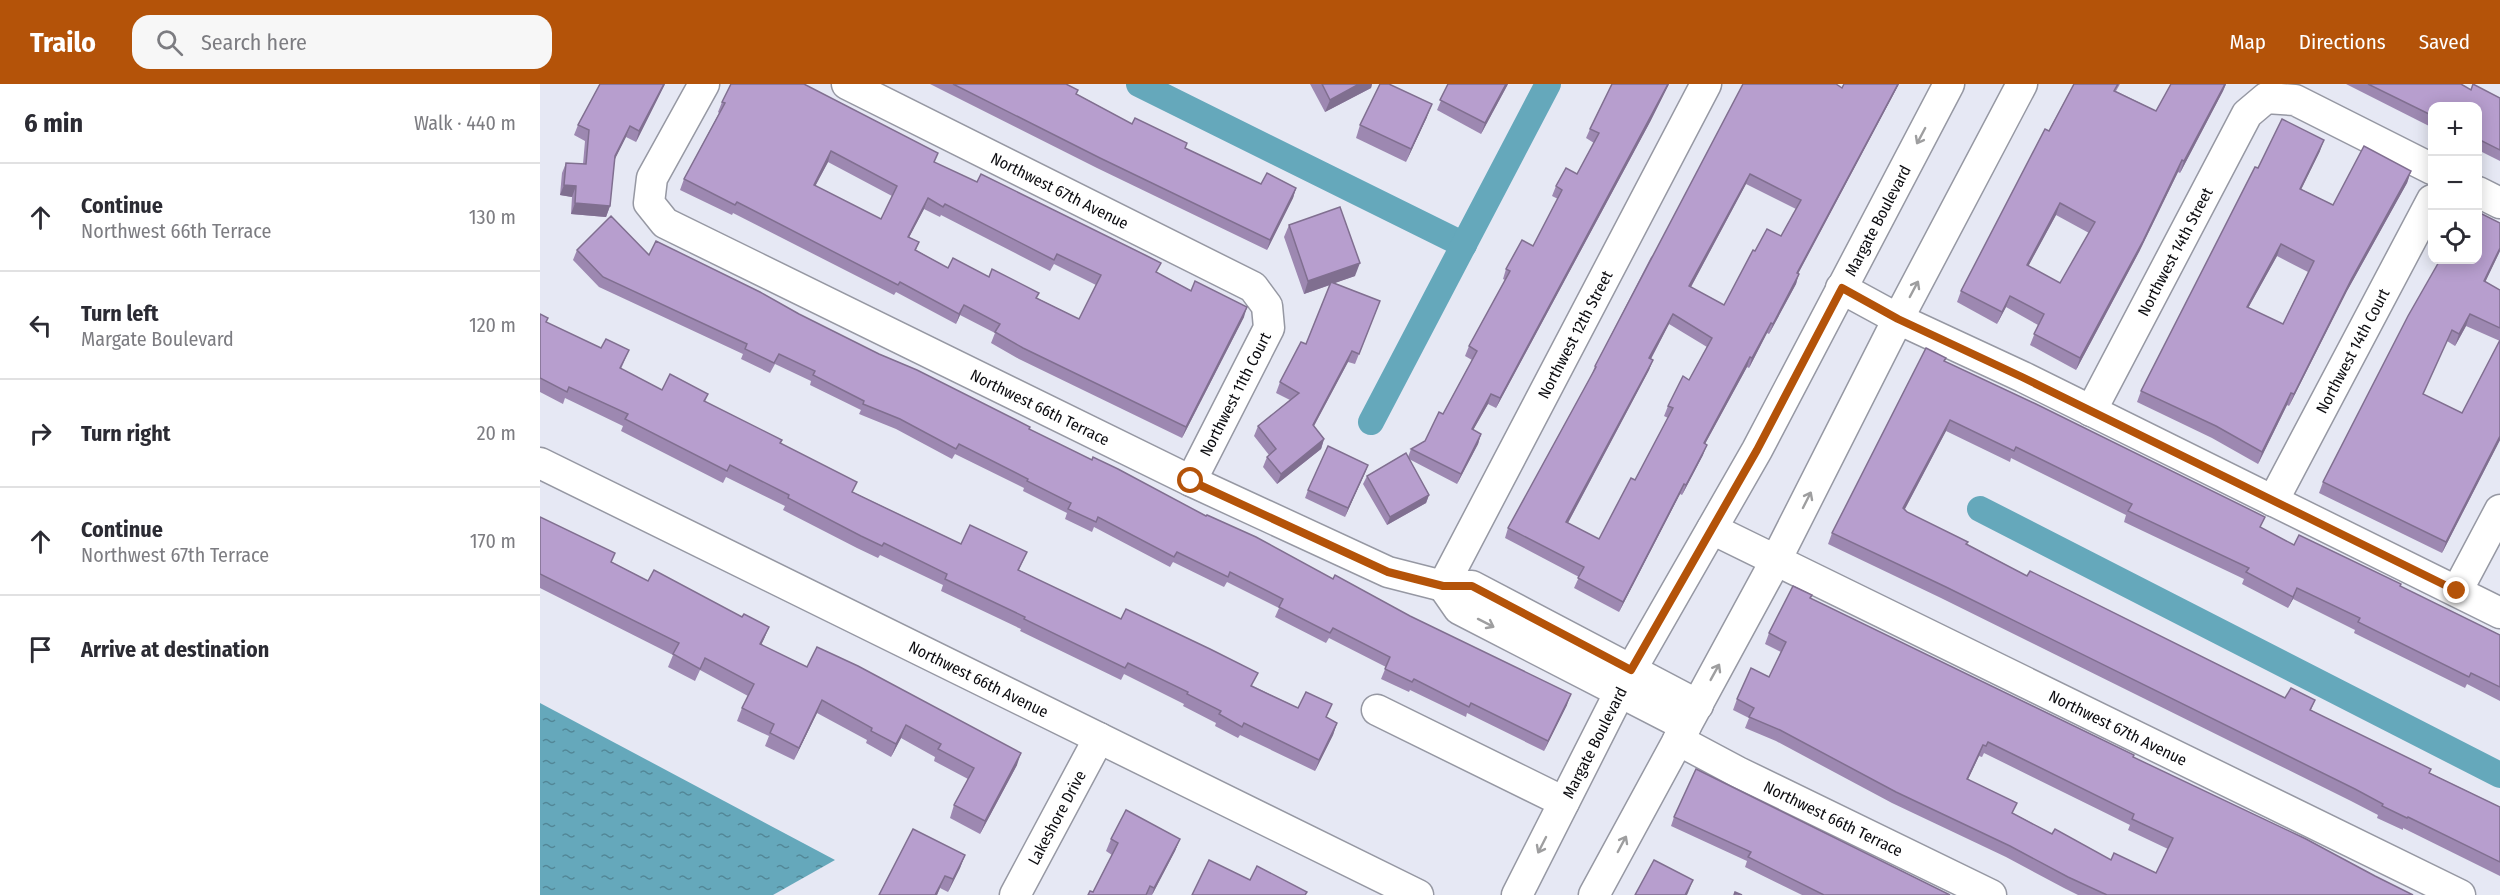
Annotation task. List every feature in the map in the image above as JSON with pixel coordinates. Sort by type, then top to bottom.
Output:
[{"type":"street","name":"Northwest 66th Terrace","points":[[704,84],[652,178],[649,203],[665,223],[1191,481],[1388,572],[1443,586],[1459,609],[1626,680],[1687,723],[1738,772],[1991,895]]},
{"type":"street","name":"Northwest 67th Avenue","points":[[847,84],[1253,287],[1267,306]]},
{"type":"street","name":"Northwest 12th Street","points":[[1443,586],[1706,84]]},
{"type":"street","name":"Margate Boulevard","points":[[1517,895],[1626,680],[1757,450],[1948,84]]},
{"type":"street","points":[[1594,895],[1776,560],[1898,319],[2022,84]]},
{"type":"street","name":"Northwest 14th Street","points":[[2091,411],[2247,114],[2266,98],[2295,100],[2428,166]]},
{"type":"street","points":[[2482,194],[2500,203]]},
{"type":"street","name":"Northwest 14th Court","points":[[2273,501],[2428,209]]},
{"type":"street","points":[[1842,288],[1898,319],[2091,411],[2500,613]]},
{"type":"street","name":"Northwest 11th Court","points":[[1191,481],[1269,328],[1267,306]]},
{"type":"street","name":"Northwest 66th Avenue","points":[[540,463],[1418,895]]},
{"type":"street","points":[[2457,591],[2500,510]]},
{"type":"street","name":"Northwest 67th Avenue","points":[[1712,529],[2460,895]]},
{"type":"street","points":[[1377,710],[1564,802]]},
{"type":"street","name":"Lakeshore Drive","points":[[1015,895],[1099,738]]},
{"type":"water","points":[[540,703],[835,860],[773,895],[540,895]]},
{"type":"building","points":[[600,84],[664,84],[639,131],[630,126],[615,156],[610,206],[575,203],[576,186],[564,185],[566,163],[586,164],[589,130],[578,125]]},
{"type":"building","points":[[731,84],[804,84],[938,153],[934,162],[977,182],[981,174],[1161,263],[1156,272],[1191,291],[1195,281],[1247,307],[1186,427],[1023,348],[995,332],[1000,324],[964,305],[959,314],[900,282],[898,285],[737,202],[735,205],[684,179],[725,103],[722,102]],"holes":[[[831,151],[897,186],[881,219],[814,185]],[[928,198],[943,207],[945,204],[1054,260],[1057,254],[1101,275],[1079,319],[1036,298],[1039,293],[992,269],[989,277],[953,258],[948,268],[915,250],[919,242],[908,237]]]},
{"type":"building","points":[[953,84],[1066,84],[1078,90],[1076,94],[1132,124],[1135,118],[1187,143],[1185,148],[1261,184],[1267,173],[1296,188],[1270,240]]},
{"type":"building","points":[[1322,84],[1359,84],[1330,100]]},
{"type":"building","points":[[1380,84],[1389,84],[1432,104],[1411,149],[1360,125]]},
{"type":"building","points":[[1448,84],[1506,84],[1485,123],[1440,100]]},
{"type":"building","points":[[1612,84],[1668,84],[1500,398],[1491,394],[1472,429],[1481,434],[1461,474],[1411,449],[1425,441],[1439,412],[1443,414],[1477,351],[1469,346],[1510,271],[1506,269],[1522,240],[1533,246],[1562,190],[1556,186],[1566,168],[1577,174],[1599,133],[1590,129]]},
{"type":"building","points":[[1743,84],[1836,84],[1842,88],[1844,84],[1898,84],[1797,273],[1799,274],[1773,324],[1771,323],[1752,358],[1750,357],[1704,443],[1707,445],[1686,485],[1684,484],[1623,602],[1578,578],[1584,567],[1508,528]],"holes":[[[1750,174],[1801,200],[1781,236],[1767,229],[1755,251],[1753,250],[1724,305],[1689,286]],[[1673,314],[1712,338],[1689,380],[1683,376],[1668,406],[1673,408],[1635,480],[1631,478],[1599,539],[1566,522],[1653,360],[1649,358]]]},
{"type":"building","points":[[2074,84],[2118,84],[2114,91],[2156,111],[2171,84],[2225,84],[2184,161],[2182,160],[2143,241],[2080,358],[2034,334],[2044,314],[2010,296],[2002,312],[1961,291],[2045,129],[2049,131]],"holes":[[[2060,203],[2095,222],[2060,283],[2027,265]]]},
{"type":"building","points":[[2368,84],[2461,84],[2471,90],[2473,84],[2500,98],[2500,150],[2482,141],[2482,102],[2428,102],[2428,114]]},
{"type":"building","points":[[2282,119],[2324,140],[2300,189],[2333,205],[2364,146],[2411,171],[2351,280],[2294,394],[2291,393],[2262,452],[2216,426],[2141,391],[2255,167],[2258,168]],"holes":[[[2281,244],[2314,261],[2283,324],[2247,307]]]},
{"type":"building","points":[[1340,207],[1360,263],[1308,281],[1289,225]]},
{"type":"building","points":[[2482,214],[2500,223],[2500,248],[2484,281],[2500,290],[2500,328],[2470,314],[2459,334],[2452,330],[2423,394],[2462,413],[2500,340],[2500,436],[2446,542],[2323,482],[2408,316],[2438,264],[2482,264]]},
{"type":"building","points":[[611,216],[649,255],[656,241],[879,354],[917,370],[1030,427],[1029,429],[1092,460],[1093,457],[1118,469],[1206,516],[1256,537],[1333,579],[1335,575],[1410,616],[1571,694],[1548,741],[1471,703],[1469,707],[1414,679],[1412,682],[1385,669],[1390,657],[1333,628],[1330,633],[1279,607],[1283,599],[1230,572],[1228,577],[1177,552],[1174,557],[1098,517],[1096,522],[1068,509],[1071,503],[1027,481],[1028,479],[959,444],[956,449],[900,419],[863,404],[864,401],[813,375],[815,371],[779,354],[774,363],[745,349],[747,344],[603,277],[577,250]]},
{"type":"building","points":[[1331,282],[1380,301],[1359,354],[1352,351],[1313,425],[1324,439],[1281,474],[1267,457],[1276,449],[1258,426],[1299,393],[1280,382],[1301,342],[1306,344]]},
{"type":"building","points":[[540,314],[548,318],[546,322],[601,348],[606,339],[629,350],[620,368],[662,390],[670,374],[708,394],[704,401],[782,440],[780,443],[857,482],[852,492],[961,544],[970,525],[1027,552],[1018,570],[1121,619],[1126,609],[1210,649],[1258,673],[1251,686],[1298,708],[1306,692],[1332,704],[1326,717],[1337,723],[1319,760],[1244,723],[1242,727],[1219,714],[1221,711],[1187,694],[1188,692],[1128,663],[1125,668],[1024,619],[1025,617],[945,579],[947,574],[884,543],[882,546],[861,536],[730,465],[727,471],[625,419],[628,414],[569,387],[567,392],[540,378]]},
{"type":"building","points":[[1926,348],[1946,358],[1944,361],[2265,517],[2260,527],[2294,545],[2299,535],[2500,635],[2500,687],[2471,673],[2469,677],[2358,622],[2360,618],[2297,588],[2293,597],[2246,572],[2249,568],[2128,511],[2132,504],[2016,447],[2014,451],[1950,420],[1903,508],[2027,576],[2030,571],[2285,698],[2291,688],[2315,700],[2310,710],[2431,769],[2429,773],[2500,807],[2500,862],[2382,806],[2383,804],[2355,789],[1946,587],[1832,533]]},
{"type":"building","points":[[1328,446],[1368,465],[1348,508],[1308,490]]},
{"type":"building","points":[[1406,453],[1429,495],[1390,517],[1367,476]]},
{"type":"building","points":[[540,517],[615,553],[611,562],[648,581],[654,570],[742,617],[744,614],[769,627],[760,644],[807,667],[817,647],[858,666],[1021,753],[985,821],[954,805],[974,768],[938,749],[941,744],[906,725],[896,744],[822,700],[799,748],[770,733],[774,724],[742,708],[754,684],[705,658],[700,669],[673,654],[679,643],[540,574]]},
{"type":"building","points":[[1793,586],[1812,595],[1810,598],[2134,755],[2133,757],[2306,839],[2413,895],[2107,895],[1896,792],[1780,730],[1749,717],[1754,708],[1737,699],[1751,668],[1769,677],[1786,642],[1769,633]],"holes":[[[1988,742],[2134,814],[2132,819],[2173,838],[2156,873],[2114,853],[2111,860],[2055,829],[2052,834],[2012,813],[2017,803],[1967,779],[1983,745],[1986,746]]]},
{"type":"building","points":[[1696,769],[1950,895],[1824,895],[1748,857],[1751,852],[1674,817]]},
{"type":"building","points":[[1126,810],[1180,839],[1154,888],[1150,886],[1146,895],[1088,895],[1090,891],[1093,892],[1118,843],[1111,839]]},
{"type":"building","points":[[913,829],[965,855],[953,879],[945,876],[935,895],[879,895]]},
{"type":"building","points":[[1209,860],[1250,880],[1257,866],[1307,892],[1305,895],[1192,895]]},
{"type":"building","points":[[1654,860],[1693,880],[1685,895],[1635,895]]},
{"type":"waterway","points":[[1139,84],[1464,245]]},
{"type":"waterway","points":[[1371,422],[1548,84]]},
{"type":"waterway","points":[[1980,509],[2500,775]]},
{"type":"route","points":[[1191,481],[1388,572],[1443,586],[1472,586],[1631,670],[1757,450],[1842,288],[1898,319],[2022,377],[2457,591]]}]
